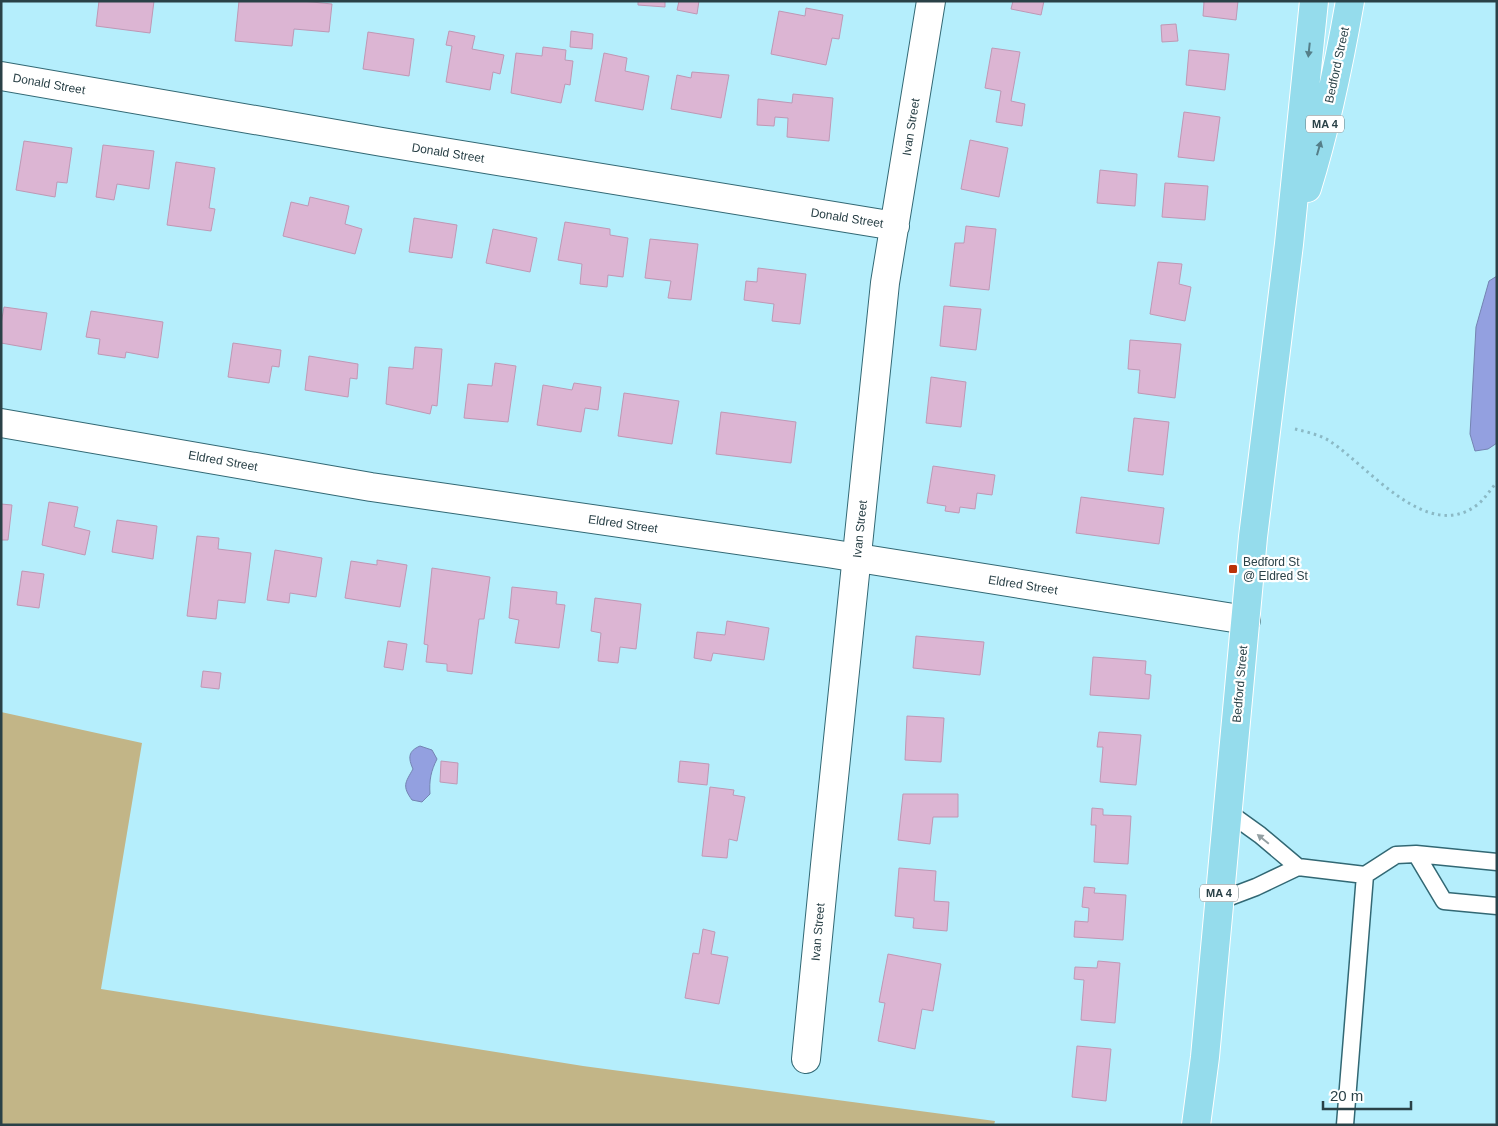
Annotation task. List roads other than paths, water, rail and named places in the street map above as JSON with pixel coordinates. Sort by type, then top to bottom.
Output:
[{"type":"main road","name":"Bedford Street","points":[[1196,1125],[1205,1058],[1253,537],[1289,244],[1314,1]]},
{"type":"main road","name":"Bedford Street","points":[[1289,244],[1320,144],[1343,42],[1350,1]]},
{"type":"street","name":"Ivan Street","points":[[806,1059],[885,283],[931,1]]},
{"type":"street","name":"Donald Street","points":[[1,76],[382,142],[895,226]]},
{"type":"street","name":"Eldred Street","points":[[1,422],[372,487],[857,558],[1246,620]]},
{"type":"lane","points":[[1228,812],[1298,867]]},
{"type":"lane","points":[[1219,901],[1256,887],[1298,867],[1365,875],[1396,855],[1416,854],[1497,862]]},
{"type":"lane","points":[[1416,854],[1444,901],[1497,906]]},
{"type":"lane","points":[[1344,1125],[1365,875]]},
{"type":"water","points":[[1497,276],[1497,443],[1488,449],[1475,451],[1470,434],[1476,327],[1489,281]]},
{"type":"water","points":[[420,746],[432,750],[437,759],[431,776],[430,794],[422,802],[412,800],[406,788],[413,769],[410,755],[413,750]]},
{"type":"place","name":"Bedford St @ Eldred St","points":[[1233,569]]}]
